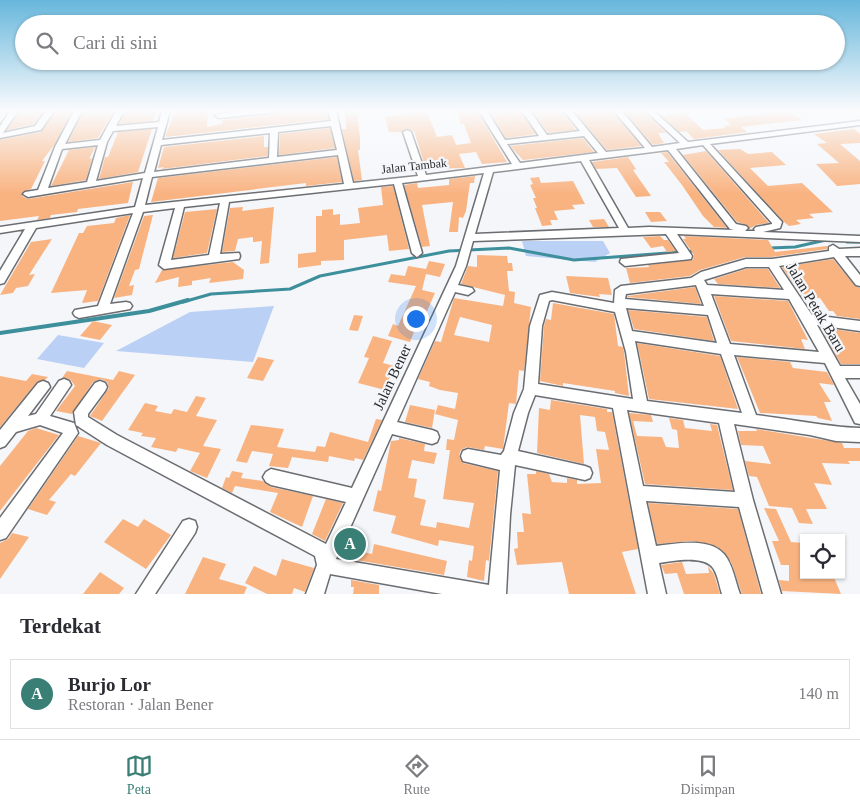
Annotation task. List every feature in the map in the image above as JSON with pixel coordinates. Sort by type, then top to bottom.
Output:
[{"type":"street","points":[[42,191],[63,139]]},
{"type":"street","points":[[91,184],[105,139]]},
{"type":"street","points":[[102,310],[139,209],[158,139]]},
{"type":"street","points":[[157,143],[170,139]]},
{"type":"street","points":[[273,160],[274,139]]},
{"type":"street","points":[[338,139],[349,186]]},
{"type":"street","points":[[409,139],[423,178]]},
{"type":"street","points":[[502,139],[517,166]]},
{"type":"street","points":[[504,142],[530,139]]},
{"type":"street","points":[[591,139],[604,155]]},
{"type":"street","points":[[641,139],[650,149]]},
{"type":"street","points":[[679,139],[686,145]]},
{"type":"street","name":"Jalan Tambak","points":[[0,230],[139,209],[423,178],[731,139]]},
{"type":"street","points":[[59,147],[103,142]]},
{"type":"street","points":[[670,147],[733,228],[764,229],[777,226],[777,222],[772,214],[704,142]]},
{"type":"street","points":[[28,194],[148,175],[341,152]]},
{"type":"street","points":[[584,158],[626,232]]},
{"type":"street","name":"Jalan Bener","points":[[315,594],[325,565],[460,266],[489,170]]},
{"type":"street","points":[[397,180],[417,254]]},
{"type":"street","points":[[214,258],[225,200]]},
{"type":"street","points":[[180,206],[164,265],[235,256]]},
{"type":"street","points":[[0,280],[33,225]]},
{"type":"street","points":[[625,262],[686,256],[669,231]]},
{"type":"street","points":[[467,243],[626,232],[669,231],[860,238]]},
{"type":"street","points":[[824,238],[860,282]]},
{"type":"street","name":"Jalan Petak Baru","points":[[860,252],[836,253],[772,263],[808,319],[860,418]]},
{"type":"street","points":[[751,419],[701,284],[705,275],[746,263],[772,263]]},
{"type":"street","points":[[641,406],[628,335],[620,306],[621,290],[701,284],[794,295]]},
{"type":"street","points":[[451,287],[468,291]]},
{"type":"street","points":[[497,594],[508,460],[522,408],[531,389],[536,326],[544,298],[552,296],[620,306],[712,311]]},
{"type":"street","points":[[79,313],[126,306]]},
{"type":"street","points":[[808,319],[860,326]]},
{"type":"street","points":[[628,335],[724,349],[829,358]]},
{"type":"street","points":[[837,372],[860,372]]},
{"type":"street","points":[[40,419],[64,385]]},
{"type":"street","points":[[0,441],[43,387]]},
{"type":"street","points":[[100,387],[81,412],[81,420],[112,440],[322,551],[325,565],[492,594]]},
{"type":"street","points":[[531,389],[725,418],[751,419],[836,434],[860,435]]},
{"type":"street","points":[[619,402],[636,493],[651,555],[657,594]]},
{"type":"street","points":[[725,418],[745,500],[772,594]]},
{"type":"street","points":[[0,532],[71,433],[69,428],[62,424],[40,419],[11,427]]},
{"type":"street","points":[[388,426],[432,437]]},
{"type":"street","points":[[468,456],[585,472]]},
{"type":"street","points":[[271,477],[356,497]]},
{"type":"street","points":[[636,493],[745,500]]},
{"type":"street","points":[[145,594],[189,527]]},
{"type":"street","points":[[651,555],[702,552],[713,555],[720,563],[731,594]]},
{"type":"shaded area","points":[[522,241],[603,241],[610,253],[595,262],[526,256]]},
{"type":"shaded area","points":[[274,306],[253,362],[116,351],[190,312]]},
{"type":"shaded area","points":[[58,335],[104,343],[84,368],[37,359]]},
{"type":"building","points":[[58,139],[42,161],[45,161],[31,189],[24,191],[22,196],[28,199],[133,182],[128,203],[78,209],[77,212],[51,215],[50,218],[37,220],[39,216],[0,221],[0,140]]},
{"type":"building","points":[[70,139],[93,139],[68,142]]},
{"type":"building","points":[[115,139],[149,139],[138,172],[99,179],[105,157],[108,157]]},
{"type":"building","points":[[239,139],[264,139],[264,147],[268,147],[267,156],[162,169],[164,167],[158,168],[164,147]]},
{"type":"building","points":[[280,139],[333,139],[335,148],[279,155]]},
{"type":"building","points":[[344,139],[360,139],[360,150],[358,150],[362,180],[354,181]]},
{"type":"building","points":[[416,139],[453,139],[456,145],[471,143],[469,139],[493,139],[507,162],[482,164],[476,152],[459,154],[465,168],[426,169]]},
{"type":"building","points":[[584,139],[594,152],[523,160],[510,146]]},
{"type":"building","points":[[597,139],[635,139],[641,146],[607,150]]},
{"type":"building","points":[[648,139],[661,139],[664,143],[653,145]]},
{"type":"building","points":[[821,139],[860,139],[860,143],[840,144],[860,161],[860,184],[837,186],[816,164],[839,163],[817,144],[827,143]]},
{"type":"building","points":[[95,147],[89,159],[92,158],[86,180],[51,186],[69,150]]},
{"type":"building","points":[[740,149],[748,154],[772,152],[786,165],[750,168],[768,186],[802,183],[833,212],[809,214],[814,218],[796,220],[801,224],[789,226],[718,150]]},
{"type":"building","points":[[706,151],[769,223],[756,225],[749,229],[747,225],[737,222],[683,155]]},
{"type":"building","points":[[667,152],[727,228],[714,227],[703,216],[664,162],[669,162],[661,153]]},
{"type":"building","points":[[337,157],[342,182],[306,186],[306,183],[151,202],[158,178]]},
{"type":"building","points":[[628,157],[636,169],[633,170],[651,196],[636,197],[617,168],[596,169],[592,162]]},
{"type":"building","points":[[475,176],[474,183],[470,183],[466,211],[463,218],[459,217],[458,232],[449,232],[453,202],[422,205],[430,246],[422,247],[404,185],[417,183],[418,188],[449,185],[449,179]]},
{"type":"building","points":[[539,177],[541,183],[573,181],[585,204],[572,205],[575,209],[554,211],[558,220],[550,220],[552,225],[542,226],[535,208],[537,208],[533,198],[536,198],[530,185],[533,184],[530,178]]},
{"type":"building","points":[[393,186],[409,249],[389,251],[387,235],[344,240],[344,260],[321,261],[321,265],[298,268],[298,254],[316,252],[316,216],[322,216],[322,210],[333,209],[333,215],[340,214],[340,225],[360,223],[358,208],[383,205],[381,187]]},
{"type":"building","points":[[243,207],[242,211],[274,207],[269,263],[260,264],[262,241],[253,242],[253,237],[238,239],[235,251],[222,252],[230,208]]},
{"type":"building","points":[[217,209],[207,253],[173,258],[185,212]]},
{"type":"building","points":[[645,212],[660,212],[667,221],[651,222]]},
{"type":"building","points":[[130,215],[98,301],[82,303],[87,290],[51,293],[79,233],[83,233],[87,226],[114,223],[116,218]]},
{"type":"building","points":[[153,215],[139,269],[135,270],[129,286],[134,285],[132,295],[114,298],[144,216]]},
{"type":"building","points":[[604,219],[609,227],[593,227],[589,220]]},
{"type":"building","points":[[660,236],[664,240],[668,240],[676,251],[667,252],[663,246],[651,248],[643,237]]},
{"type":"building","points":[[684,236],[768,240],[775,252],[827,246],[827,249],[772,257],[745,257],[700,270],[690,276],[630,283],[626,268],[649,267],[648,265],[693,260],[694,255],[683,239],[686,239]]},
{"type":"building","points":[[52,239],[29,275],[35,274],[28,286],[16,288],[13,293],[0,295],[31,242]]},
{"type":"building","points":[[477,255],[507,256],[508,263],[512,263],[513,271],[507,271],[509,291],[515,292],[514,303],[531,307],[524,371],[519,370],[516,404],[509,403],[503,449],[485,446],[484,450],[467,447],[461,450],[459,455],[463,463],[498,471],[489,561],[486,560],[484,581],[467,577],[469,560],[472,561],[474,546],[439,540],[438,546],[391,533],[396,516],[373,511],[378,490],[381,491],[391,441],[399,440],[399,438],[425,444],[424,451],[437,453],[434,464],[412,460],[408,478],[417,479],[414,497],[426,500],[420,525],[436,528],[437,522],[469,528],[474,503],[443,499],[450,450],[446,450],[447,439],[454,440],[458,420],[435,414],[438,405],[455,409],[458,393],[440,390],[429,386],[430,382],[418,379],[435,341],[441,342],[454,298],[503,306],[505,295],[461,284],[468,266],[477,267]],"holes":[[[460,317],[492,325],[489,342],[454,335]]]},
{"type":"building","points":[[833,259],[855,286],[860,288],[860,319],[837,316],[833,311],[829,311],[820,298],[803,298],[782,267]]},
{"type":"building","points":[[429,261],[445,264],[440,277],[426,274],[422,290],[435,293],[424,318],[420,317],[410,342],[388,336],[393,324],[398,326],[416,286],[388,282],[391,274],[405,276],[408,266],[426,269]]},
{"type":"building","points":[[233,262],[244,270],[243,279],[209,283],[211,278],[192,281],[192,285],[178,287],[179,277],[155,283],[162,270]]},
{"type":"building","points":[[746,269],[768,269],[780,288],[718,284],[714,279]]},
{"type":"building","points":[[566,276],[608,278],[612,295],[599,294],[600,297],[570,293]]},
{"type":"building","points":[[695,287],[701,304],[627,297],[628,296]]},
{"type":"building","points":[[714,296],[788,301],[808,340],[801,339],[805,349],[731,341]]},
{"type":"building","points":[[553,303],[614,314],[618,346],[623,347],[624,352],[629,396],[615,393],[615,391],[563,383],[563,386],[540,381],[544,326],[546,319],[551,320]]},
{"type":"building","points":[[628,310],[707,317],[714,341],[634,329]]},
{"type":"building","points":[[354,315],[363,316],[358,331],[349,330]]},
{"type":"building","points":[[93,321],[112,325],[100,340],[80,336]]},
{"type":"building","points":[[820,327],[860,333],[860,364],[841,364]]},
{"type":"building","points":[[373,336],[392,341],[383,363],[394,366],[385,390],[358,383],[369,358],[364,357]]},
{"type":"building","points":[[637,343],[720,356],[738,409],[649,399]]},
{"type":"building","points":[[258,357],[274,360],[263,381],[247,378]]},
{"type":"building","points":[[737,357],[790,362],[793,368],[827,372],[834,385],[819,383],[831,402],[824,402],[832,421],[816,416],[760,413]]},
{"type":"building","points":[[67,371],[113,380],[119,371],[135,375],[102,421],[90,416],[109,388],[107,382],[101,379],[93,382],[72,414],[56,411],[75,386],[70,379],[62,378]]},
{"type":"building","points":[[32,374],[48,377],[37,382],[0,427],[0,376],[26,381]]},
{"type":"building","points":[[196,396],[206,398],[196,416],[217,420],[203,446],[221,449],[207,478],[190,471],[200,453],[178,448],[176,452],[151,447],[156,438],[141,436],[143,433],[128,430],[145,403],[158,406],[155,411],[171,414],[174,409],[187,412]]},
{"type":"building","points":[[551,400],[607,409],[607,412],[612,412],[638,549],[622,552],[636,594],[569,594],[562,562],[517,565],[514,549],[518,548],[517,532],[524,532],[522,513],[531,514],[527,474],[536,474],[536,471],[549,474],[552,482],[567,483],[567,478],[577,480],[577,484],[601,483],[596,449],[609,450],[605,432],[597,431],[595,417],[580,415],[584,464],[537,453],[539,408],[550,410]]},
{"type":"building","points":[[410,405],[435,410],[432,428],[405,422]]},
{"type":"building","points":[[629,413],[651,415],[653,422],[633,421],[637,436],[662,437],[666,447],[679,448],[677,430],[672,429],[669,418],[683,420],[685,428],[712,431],[710,424],[717,425],[733,490],[645,484]]},
{"type":"building","points":[[376,419],[382,420],[363,460],[355,458],[354,461],[329,456],[328,462],[292,457],[288,468],[269,466],[273,454],[252,451],[247,463],[236,461],[251,425],[284,429],[277,447],[315,452],[317,446],[325,447],[330,432],[368,442]]},
{"type":"building","points":[[36,428],[59,435],[0,511],[0,466],[28,431]]},
{"type":"building","points":[[756,429],[842,443],[844,448],[860,448],[860,461],[848,461],[850,464],[822,463],[832,485],[814,483],[827,509],[806,509],[813,524],[799,523],[792,508],[769,506],[757,477],[749,476],[745,461],[771,464],[763,446],[741,445],[738,431],[757,431]]},
{"type":"building","points":[[78,436],[101,443],[75,476],[71,474],[49,500],[56,502],[47,515],[28,509]]},
{"type":"building","points":[[232,471],[243,473],[241,478],[263,481],[271,487],[313,496],[302,527],[270,512],[278,493],[235,486],[232,493],[222,488],[226,477],[229,478]]},
{"type":"building","points":[[326,499],[343,503],[325,541],[312,534]]},
{"type":"building","points":[[648,503],[738,509],[761,594],[742,594],[731,562],[718,547],[692,541],[657,544]]},
{"type":"building","points":[[764,508],[776,509],[791,542],[800,543],[800,579],[835,579],[841,594],[782,591],[779,580],[789,581],[789,565],[781,565],[772,541],[779,541]]},
{"type":"building","points":[[123,519],[138,527],[144,519],[171,535],[146,569],[104,542]]},
{"type":"building","points":[[12,533],[29,537],[0,579],[0,543],[8,539]]},
{"type":"building","points":[[374,544],[447,561],[444,575],[344,558],[347,549],[372,554]]},
{"type":"building","points":[[203,557],[226,564],[219,579],[247,587],[244,594],[185,594]]},
{"type":"building","points":[[282,559],[314,568],[305,592],[294,588],[292,594],[267,594],[245,583],[254,566],[276,576]]},
{"type":"building","points":[[682,562],[686,574],[709,573],[708,566],[714,574],[720,594],[684,594],[677,573],[665,574],[661,565]]},
{"type":"building","points":[[100,572],[124,588],[119,594],[83,594]]},
{"type":"building","points":[[351,580],[379,585],[379,594],[353,594],[354,587],[351,587]]},
{"type":"waterway","points":[[770,248],[795,247],[826,240]]},
{"type":"waterway","points":[[847,242],[860,242]]},
{"type":"waterway","points":[[183,302],[211,294],[290,289],[320,276],[449,251],[509,248],[574,260],[694,251]]},
{"type":"waterway","points":[[0,333],[149,311],[188,300]]},
{"type":"place","name":"Burjo Lor","points":[[350,544]]}]
